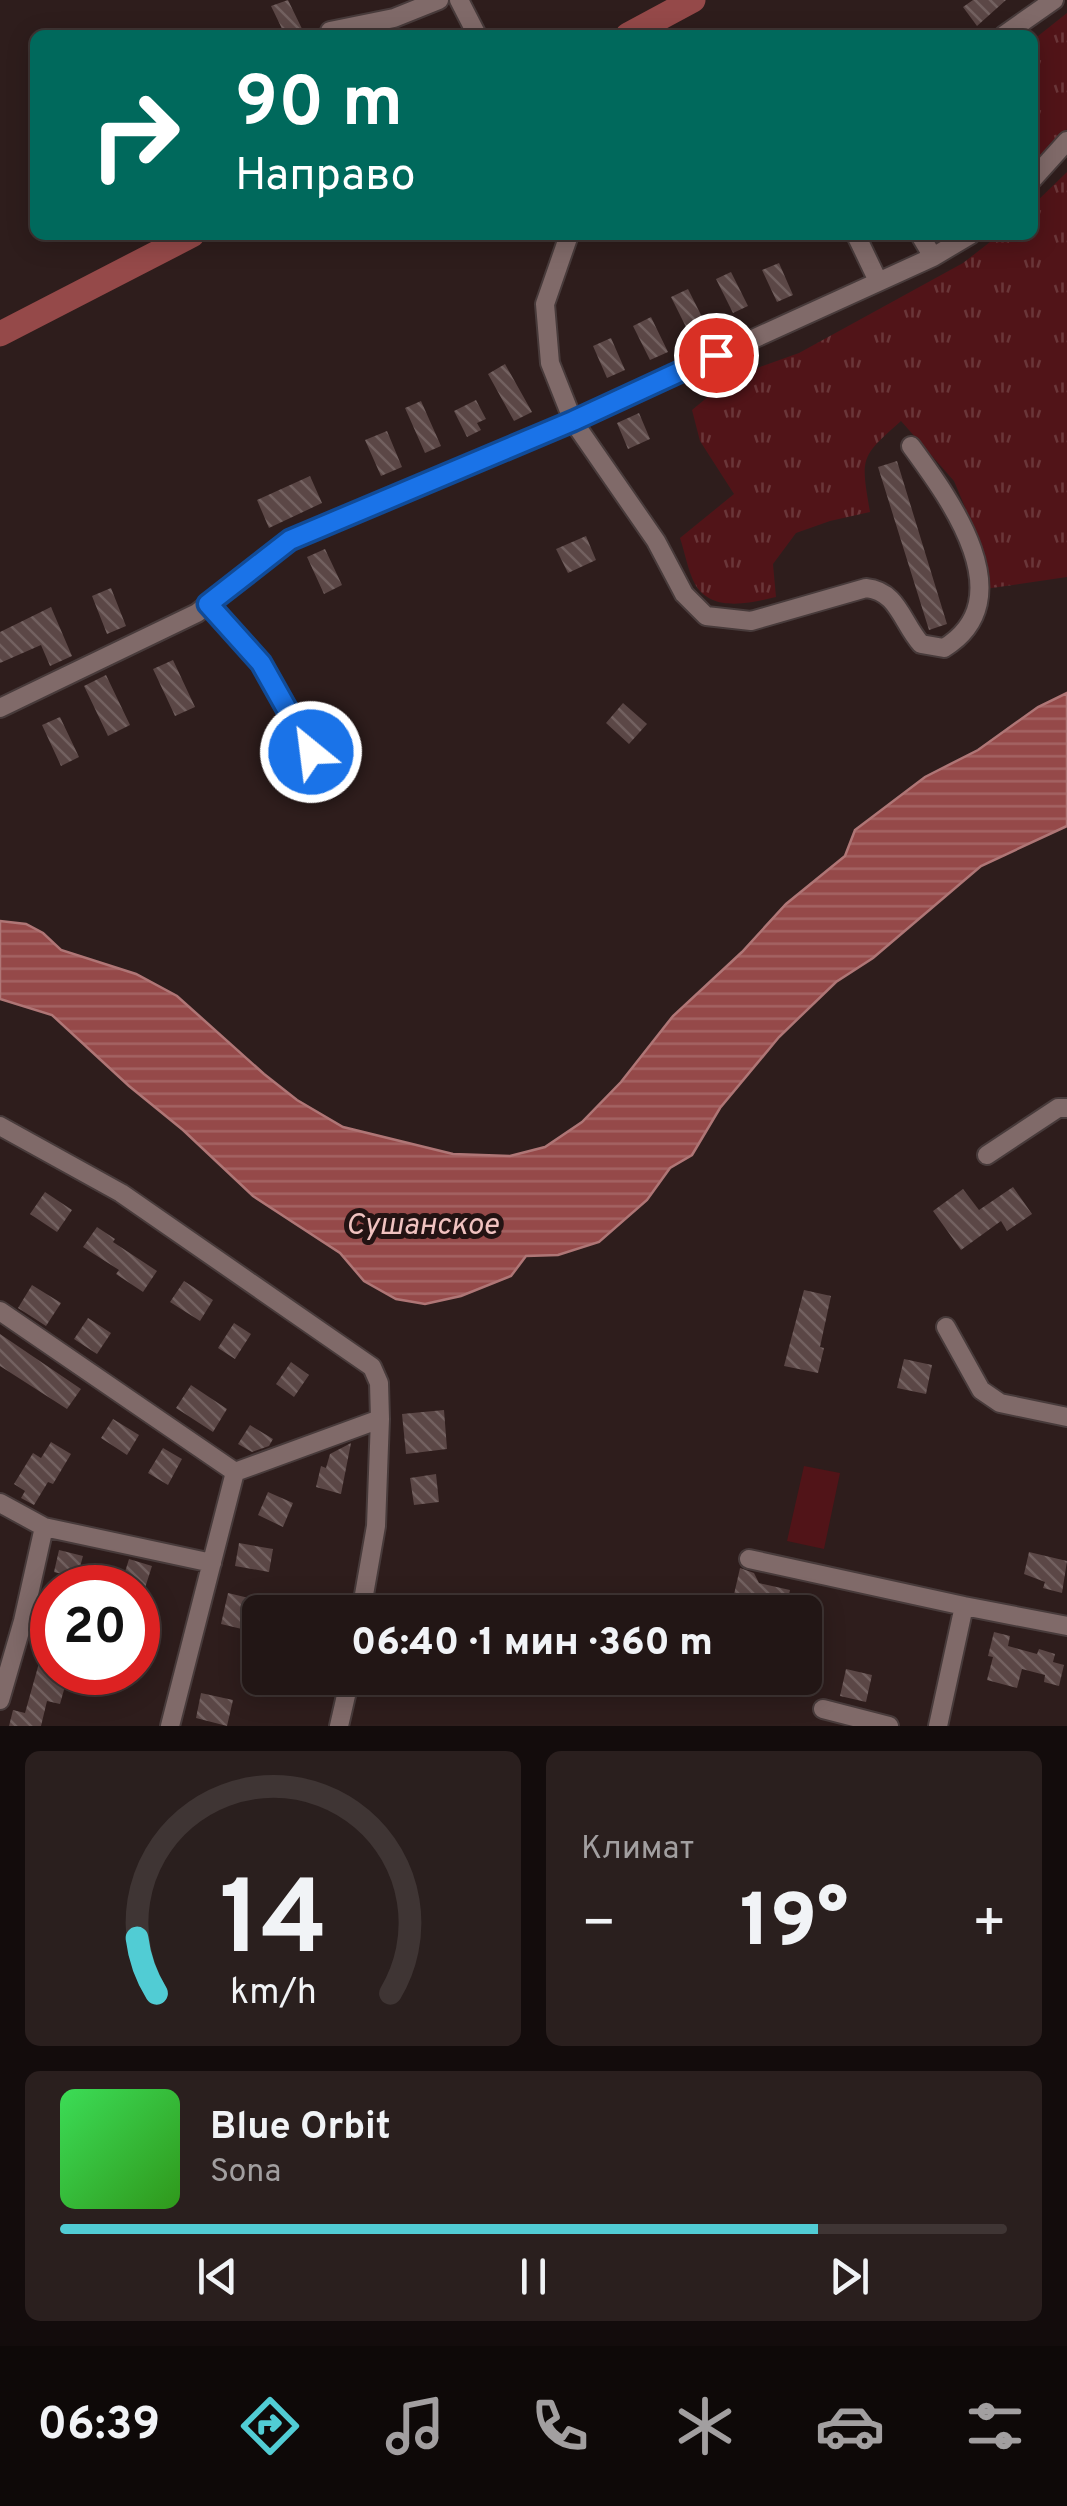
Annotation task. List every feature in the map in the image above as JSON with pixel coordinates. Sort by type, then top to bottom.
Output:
[{"type":"street","points":[[335,30],[394,18],[439,0]]},
{"type":"street","points":[[460,0],[475,30]]},
{"type":"street","points":[[1011,30],[1054,0]]},
{"type":"street","points":[[1038,173],[1067,142]]},
{"type":"street","points":[[567,240],[544,304],[550,363],[573,421],[656,541],[684,594],[706,616],[751,621],[866,588],[880,589],[896,603],[921,644],[944,648],[962,637],[980,596],[972,549],[952,503],[911,446]]},
{"type":"street","points":[[858,240],[878,281]]},
{"type":"street","points":[[923,240],[933,257]]},
{"type":"street","points":[[0,708],[197,613],[290,540],[573,421],[933,257],[962,240]]},
{"type":"street","points":[[208,604],[261,663],[311,752]]},
{"type":"street","points":[[987,1155],[1058,1108],[1067,1108]]},
{"type":"street","points":[[0,1126],[121,1193],[372,1368],[379,1383],[380,1419],[376,1526],[364,1595]]},
{"type":"street","points":[[0,1311],[234,1472]]},
{"type":"street","points":[[946,1328],[981,1390],[1000,1403],[1067,1417]]},
{"type":"street","points":[[234,1472],[380,1419]]},
{"type":"street","points":[[170,1726],[234,1472]]},
{"type":"street","points":[[0,1503],[44,1527],[212,1563]]},
{"type":"street","points":[[0,1700],[6,1657],[44,1527]]},
{"type":"street","points":[[749,1559],[1067,1626]]},
{"type":"street","points":[[938,1726],[964,1606]]},
{"type":"street","points":[[339,1726],[346,1695]]},
{"type":"street","points":[[823,1708],[889,1726]]},
{"type":"green space","points":[[1067,13],[1067,129],[1038,161],[1038,36]]},
{"type":"green space","points":[[1067,172],[1067,577],[985,589],[978,538],[954,481],[901,421],[877,443],[866,460],[870,512],[796,533],[773,564],[776,597],[732,604],[702,593],[693,579],[680,538],[734,494],[700,441],[692,410],[732,377],[799,353],[963,263],[993,240],[1038,240],[1038,200]]},
{"type":"green space","points":[[804,1466],[840,1473],[824,1549],[787,1541]]},
{"type":"water","name":"Сушанское","points":[[1067,693],[1067,826],[981,866],[873,958],[836,982],[779,1037],[720,1108],[692,1155],[670,1168],[647,1200],[599,1242],[558,1255],[526,1256],[511,1276],[461,1296],[425,1304],[396,1299],[364,1281],[340,1253],[253,1196],[52,1015],[0,999],[0,921],[26,924],[61,950],[136,974],[177,996],[264,1074],[297,1100],[343,1127],[453,1154],[510,1156],[545,1147],[582,1122],[621,1082],[673,1016],[742,952],[786,904],[845,856],[855,830],[925,777],[978,750],[1038,707]]},
{"type":"building","points":[[288,0],[303,30],[283,30],[271,6]]},
{"type":"building","points":[[973,0],[1006,0],[977,26],[963,7]]},
{"type":"building","points":[[779,263],[793,295],[777,302],[762,270]]},
{"type":"building","points":[[731,272],[748,306],[733,313],[716,279]]},
{"type":"building","points":[[688,289],[710,333],[693,341],[671,297]]},
{"type":"building","points":[[651,317],[668,352],[650,360],[633,326]]},
{"type":"building","points":[[611,338],[625,370],[607,378],[593,346]]},
{"type":"building","points":[[505,364],[532,412],[514,421],[488,374]]},
{"type":"building","points":[[476,400],[486,419],[477,423],[481,430],[467,437],[454,411]]},
{"type":"building","points":[[421,401],[441,446],[425,453],[405,408]]},
{"type":"building","points":[[639,413],[650,439],[628,449],[617,423]]},
{"type":"building","points":[[387,431],[402,467],[381,476],[365,440]]},
{"type":"building","points":[[897,461],[947,624],[929,630],[878,467]]},
{"type":"building","points":[[310,476],[322,503],[269,528],[257,500]]},
{"type":"building","points":[[586,536],[596,560],[568,573],[556,549]]},
{"type":"building","points":[[325,549],[342,585],[324,594],[307,557]]},
{"type":"building","points":[[111,588],[126,626],[107,634],[92,596]]},
{"type":"building","points":[[51,607],[72,656],[50,666],[41,645],[0,663],[0,632]]},
{"type":"building","points":[[173,660],[195,707],[175,716],[153,669]]},
{"type":"building","points":[[106,675],[130,725],[108,736],[84,686]]},
{"type":"building","points":[[623,703],[647,724],[629,744],[606,723]]},
{"type":"building","points":[[60,717],[79,757],[61,766],[42,725]]},
{"type":"building","points":[[1013,1187],[1032,1214],[1007,1231],[1001,1221],[961,1250],[933,1211],[963,1189],[979,1210]]},
{"type":"building","points":[[45,1192],[72,1210],[57,1232],[30,1214]]},
{"type":"building","points":[[97,1227],[157,1271],[143,1292],[116,1274],[119,1270],[83,1247]]},
{"type":"building","points":[[184,1281],[213,1300],[200,1321],[170,1302]]},
{"type":"building","points":[[32,1285],[61,1303],[46,1326],[18,1308]]},
{"type":"building","points":[[804,1290],[831,1296],[818,1373],[784,1366]]},
{"type":"building","points":[[88,1318],[111,1333],[97,1354],[74,1339]]},
{"type":"building","points":[[234,1323],[251,1334],[235,1359],[218,1348]]},
{"type":"building","points":[[0,1334],[81,1389],[67,1409],[0,1366]]},
{"type":"building","points":[[904,1359],[932,1365],[926,1394],[897,1388]]},
{"type":"building","points":[[291,1362],[309,1375],[294,1397],[276,1384]]},
{"type":"building","points":[[191,1385],[227,1409],[213,1432],[176,1408]]},
{"type":"building","points":[[444,1410],[447,1449],[406,1454],[402,1414]]},
{"type":"building","points":[[113,1419],[139,1435],[127,1455],[101,1438]]},
{"type":"building","points":[[250,1425],[273,1439],[269,1446],[252,1452],[238,1444]]},
{"type":"building","points":[[51,1442],[71,1454],[53,1484],[48,1482],[34,1505],[21,1498],[25,1491],[14,1484],[33,1453],[41,1458]]},
{"type":"building","points":[[351,1443],[341,1494],[316,1487],[321,1466],[326,1468],[330,1454]]},
{"type":"building","points":[[163,1448],[182,1459],[168,1485],[148,1473]]},
{"type":"building","points":[[436,1474],[439,1502],[414,1505],[410,1478]]},
{"type":"building","points":[[268,1492],[293,1503],[283,1527],[258,1515]]},
{"type":"building","points":[[239,1543],[273,1549],[269,1572],[235,1566]]},
{"type":"building","points":[[59,1550],[83,1556],[81,1565],[56,1565]]},
{"type":"building","points":[[1029,1552],[1067,1561],[1062,1593],[1043,1588],[1045,1582],[1024,1574]]},
{"type":"building","points":[[129,1559],[149,1565],[127,1565]]},
{"type":"building","points":[[740,1568],[754,1573],[759,1583],[790,1590],[789,1595],[734,1595]]},
{"type":"building","points":[[228,1593],[242,1596],[242,1629],[221,1624]]},
{"type":"building","points":[[994,1632],[1010,1636],[1008,1646],[1037,1654],[1039,1649],[1055,1654],[1053,1662],[1064,1665],[1059,1686],[1044,1682],[1045,1675],[1022,1669],[1017,1688],[987,1680]]},
{"type":"building","points":[[846,1669],[872,1675],[866,1702],[840,1696]]},
{"type":"building","points":[[201,1693],[233,1700],[227,1726],[196,1718]]},
{"type":"building","points":[[30,1695],[63,1695],[60,1704],[47,1701],[41,1726],[9,1726],[13,1710],[25,1713]]},
{"type":"waterway","points":[[637,30],[693,0]]},
{"type":"waterway","points":[[0,334],[182,240]]},
{"type":"route","points":[[311,752],[261,663],[208,604],[290,540],[573,421],[716,355]]}]
